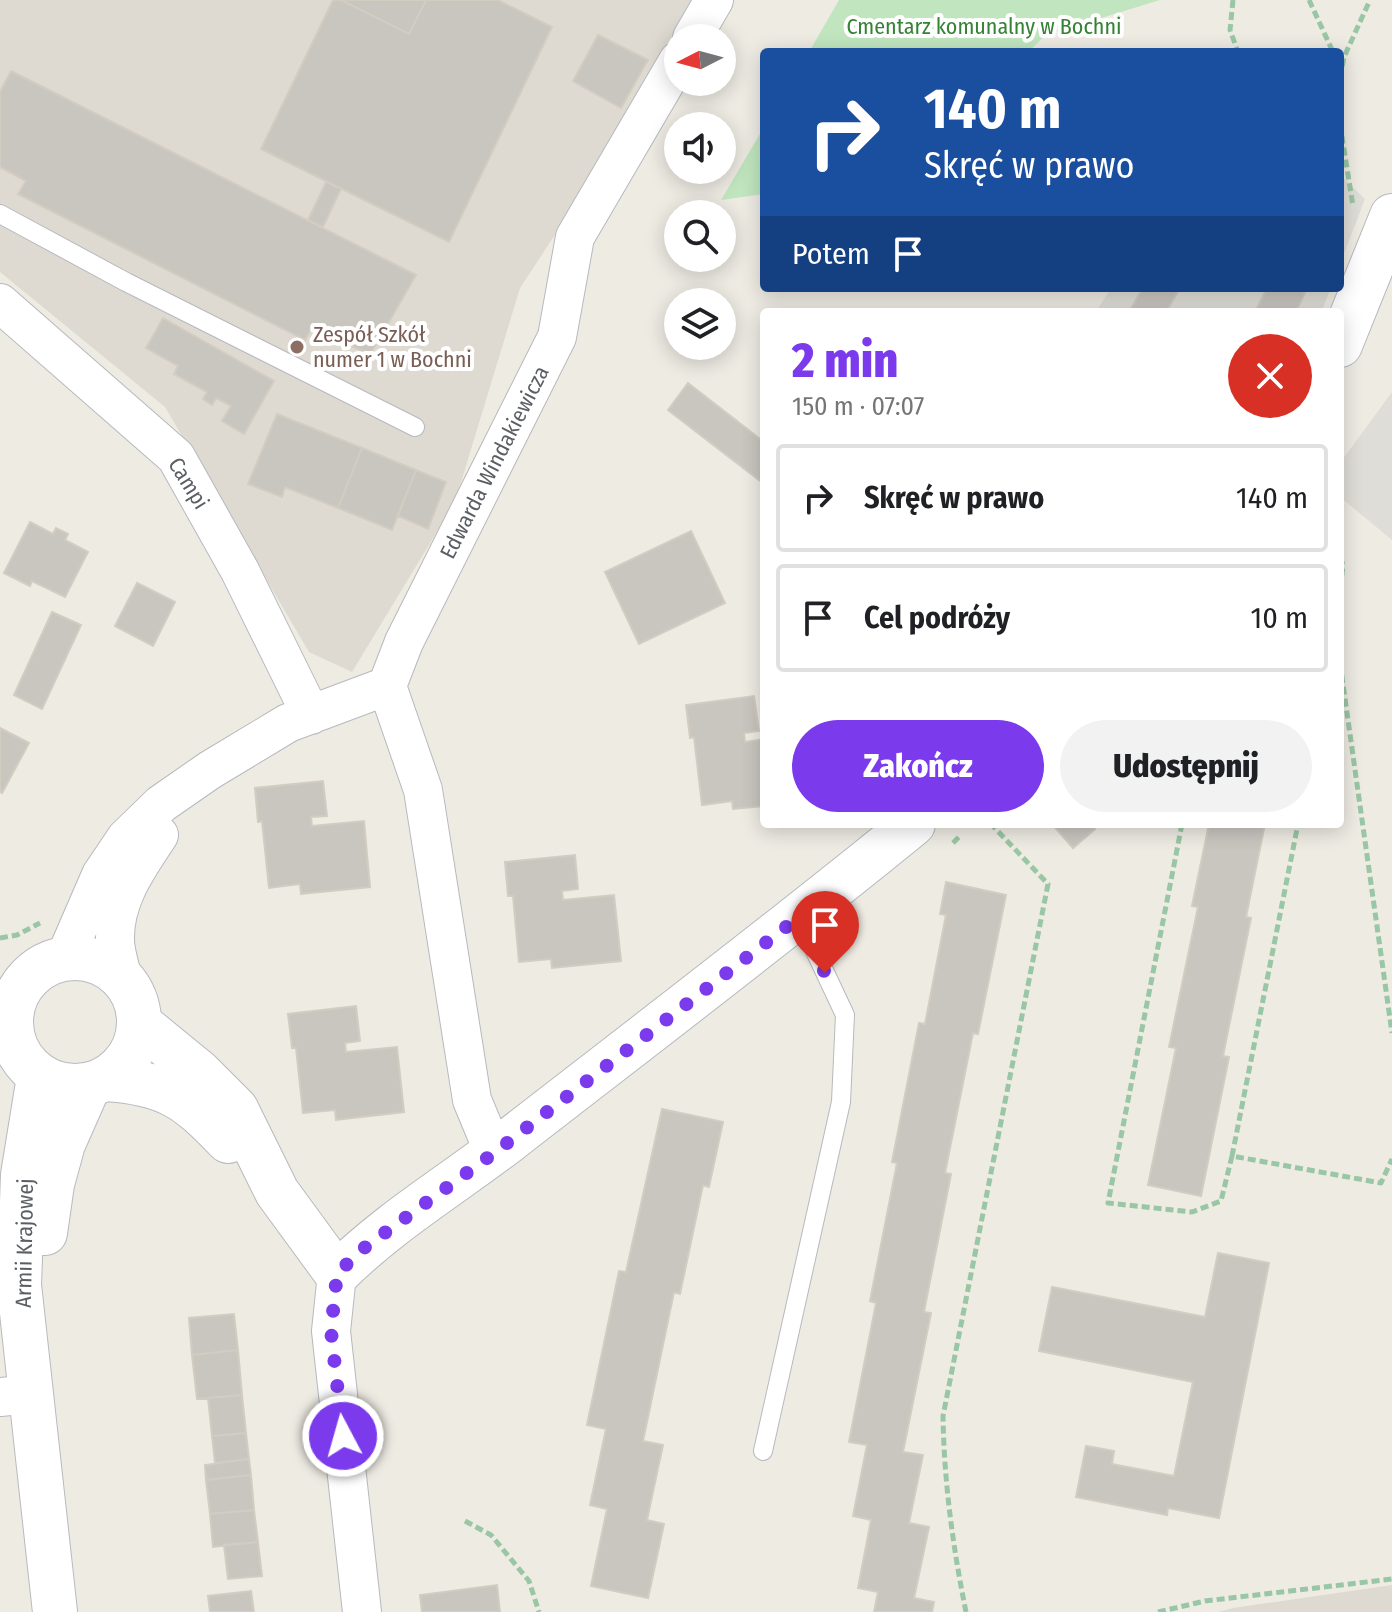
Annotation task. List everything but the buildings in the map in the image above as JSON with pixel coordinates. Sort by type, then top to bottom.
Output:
[{"type":"street","points":[[700,24],[714,0]]},
{"type":"street","name":"Edwarda Windakiewicza","points":[[387,686],[404,642],[557,337],[575,237],[664,85]]},
{"type":"street","points":[[1344,329],[1373,213]]},
{"type":"street","name":"Campi","points":[[0,303],[176,457],[240,571],[311,715]]},
{"type":"street","points":[[337,1274],[277,1192],[204,1116],[171,1092],[133,1081],[97,1082],[72,1087],[39,1077],[26,1065],[6,1028],[20,986],[32,974],[55,961],[126,838],[161,804],[288,723],[387,686],[423,790],[472,1100],[494,1153]]},
{"type":"street","points":[[97,1082],[120,1069],[137,1040],[139,1023],[135,999],[122,977],[115,940],[127,885],[170,817],[210,770]]},
{"type":"street","points":[[362,1612],[331,1331],[337,1274],[360,1251],[494,1153],[799,917],[908,828]]},
{"type":"street","points":[[0,963],[86,958],[105,965],[122,977]]},
{"type":"street","points":[[139,1023],[175,1051],[236,1109],[277,1192]]},
{"type":"street","name":"Armii Krajowej","points":[[39,1077],[23,1175],[19,1285],[20,1384],[55,1612]]},
{"type":"street","name":"Armii Krajowej","points":[[20,1384],[52,1184],[63,1144],[97,1082]]},
{"type":"lane","points":[[0,214],[126,282],[415,427]]},
{"type":"lane","points":[[763,1451],[841,1102],[845,1015],[799,917]]},
{"type":"path","points":[[1233,0],[1230,30],[1237,48]]},
{"type":"path","points":[[1309,0],[1331,48]]},
{"type":"path","points":[[1344,57],[1370,0]]},
{"type":"path","points":[[1344,137],[1373,213]]},
{"type":"path","points":[[1344,691],[1392,1033]]},
{"type":"path","points":[[966,1612],[956,1565],[943,1416],[1048,884],[995,828]]},
{"type":"path","points":[[1181,828],[1108,1203],[1192,1212],[1221,1201],[1297,828]]},
{"type":"path","points":[[953,843],[960,836]]},
{"type":"path","points":[[1232,1156],[1381,1183],[1392,1159]]},
{"type":"path","points":[[465,1521],[491,1535],[529,1581],[539,1612]]},
{"type":"path","points":[[1158,1612],[1205,1601],[1392,1579]]},
{"type":"shaded area","name":"Zespół Szkół numer 1 w Bochni","points":[[0,0],[691,0],[679,24],[664,24],[664,54],[593,177],[520,288],[455,502],[352,672],[309,652],[165,407],[0,272]]},
{"type":"shaded area","points":[[1344,179],[1365,199],[1344,254]]},
{"type":"shaded area","points":[[1108,292],[1329,292],[1323,308],[1098,308]]},
{"type":"shaded area","points":[[1392,392],[1392,540],[1344,500],[1344,458]]},
{"type":"shaded area","points":[[1392,1585],[1392,1612],[1218,1612],[1233,1608]]},
{"type":"green space","name":"Cmentarz komunalny w Bochni","points":[[839,0],[1160,0],[1046,35],[1032,48],[811,48]]},
{"type":"green space","points":[[760,134],[760,195],[721,200],[730,184],[736,184],[736,175]]},
{"type":"place","name":"Zespół Szkół numer 1 w Bochni","points":[[297,347]]},
{"type":"route","points":[[343,1436],[331,1331],[337,1274],[360,1251],[494,1153],[799,917],[825,973]]}]
